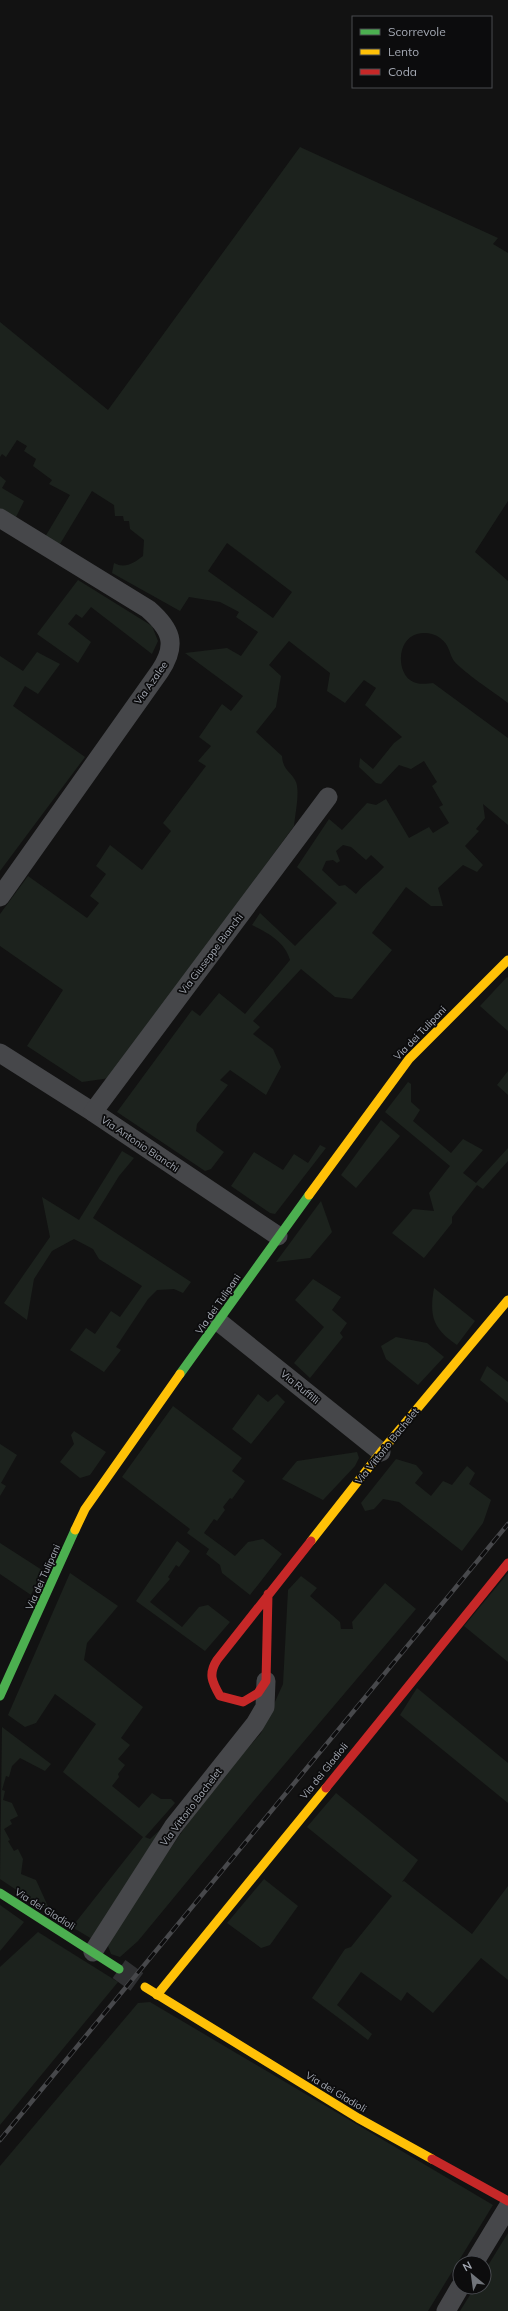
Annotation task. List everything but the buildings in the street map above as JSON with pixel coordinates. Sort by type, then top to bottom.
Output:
[{"type":"street","name":"Via Azalee","points":[[0,518],[148,609],[163,622],[170,640],[169,657],[160,671],[0,897]]},
{"type":"street","name":"Via Giuseppe Bianchi","points":[[93,1112],[328,796]]},
{"type":"street","name":"Via dei Tulipani","points":[[0,1696],[5,1671],[85,1508],[219,1322],[278,1236],[409,1059],[508,960]]},
{"type":"street","name":"Via Antonio Bianchi","points":[[0,1053],[93,1112],[278,1236]]},
{"type":"street","name":"Via Vittorio Bachelet","points":[[266,1681],[258,1693],[243,1702],[220,1696],[210,1678],[211,1670],[268,1594],[381,1452],[508,1300]]},
{"type":"street","name":"Via Ruffilli","points":[[219,1322],[381,1452]]},
{"type":"street","name":"Via dei Gladioli","points":[[157,1995],[508,1563]]},
{"type":"street","name":"Via Vittorio Bachelet","points":[[93,1952],[173,1827],[255,1724],[265,1707],[268,1594]]},
{"type":"street","name":"Via dei Gladioli","points":[[0,1893],[119,1969]]},
{"type":"street","name":"Via dei Gladioli","points":[[144,1987],[358,2118],[508,2201]]},
{"type":"street","points":[[479,2255],[508,2207]]},
{"type":"street","points":[[446,2311],[455,2295]]},
{"type":"shaded area","points":[[300,147],[498,238],[493,244],[508,253],[508,501],[475,552],[508,581],[508,703],[458,666],[452,658],[446,644],[435,635],[423,633],[411,637],[403,648],[401,662],[406,675],[412,682],[424,684],[433,683],[508,738],[508,825],[483,804],[485,818],[476,829],[479,831],[465,846],[483,865],[477,872],[463,865],[438,888],[443,906],[431,906],[406,887],[372,933],[392,950],[352,999],[335,997],[301,969],[253,1021],[260,1027],[253,1034],[273,1049],[281,1067],[266,1095],[230,1070],[220,1080],[228,1085],[197,1124],[196,1131],[224,1152],[211,1169],[205,1171],[117,1112],[192,1010],[200,1016],[219,993],[245,1014],[290,960],[288,954],[280,943],[270,935],[252,925],[260,913],[295,946],[337,903],[297,867],[329,819],[342,830],[367,803],[376,805],[386,799],[409,838],[429,827],[433,833],[449,823],[439,807],[443,805],[432,786],[437,782],[424,761],[411,769],[399,765],[381,784],[376,783],[359,767],[360,758],[373,769],[394,743],[402,737],[365,705],[376,688],[364,680],[345,703],[327,691],[330,673],[289,641],[269,665],[281,676],[276,707],[256,732],[282,756],[284,765],[296,782],[297,797],[294,826],[110,1078],[82,1082],[27,1046],[63,990],[0,946],[0,914],[28,876],[87,918],[99,903],[90,896],[106,874],[96,866],[110,845],[142,870],[171,831],[163,823],[206,766],[198,761],[211,746],[199,737],[222,704],[231,711],[243,696],[185,653],[227,648],[241,656],[258,632],[236,617],[239,612],[220,602],[189,597],[180,611],[112,573],[114,563],[118,565],[126,565],[133,563],[143,556],[144,540],[130,529],[129,521],[124,521],[123,516],[115,516],[114,505],[92,491],[60,544],[45,537],[70,495],[49,484],[52,480],[33,466],[36,459],[24,451],[27,446],[17,440],[6,457],[2,454],[0,457],[0,322],[108,410]],"holes":[[[227,543],[292,592],[273,618],[208,571]],[[343,845],[351,847],[366,860],[371,855],[384,867],[356,894],[345,885],[339,886],[322,870],[326,861],[333,860],[337,863],[340,861],[336,851]]]},
{"type":"shaded area","points":[[0,476],[6,481],[2,488],[24,501],[15,519],[0,510]]},
{"type":"shaded area","points":[[78,580],[152,626],[158,641],[152,654],[91,607],[82,618],[76,614],[68,624],[91,642],[78,663],[37,634]]},
{"type":"shaded area","points":[[37,652],[60,664],[38,694],[25,686],[13,706],[85,757],[0,871],[0,656],[23,671]]},
{"type":"shaded area","points":[[507,977],[508,978],[508,1031],[480,1006]]},
{"type":"shaded area","points":[[508,1071],[508,1095],[497,1085]]},
{"type":"shaded area","points":[[408,1082],[411,1084],[411,1102],[420,1110],[413,1121],[451,1153],[463,1139],[483,1150],[463,1173],[476,1183],[508,1148],[508,1161],[483,1189],[477,1185],[452,1217],[452,1223],[424,1258],[392,1233],[413,1209],[434,1211],[429,1193],[450,1166],[385,1112]]},
{"type":"shaded area","points":[[381,1120],[400,1136],[356,1188],[341,1175]]},
{"type":"shaded area","points":[[320,1145],[326,1148],[275,1214],[270,1213],[231,1186],[254,1152],[283,1170],[294,1154],[308,1163]]},
{"type":"shaded area","points":[[122,1151],[134,1158],[119,1176],[93,1218],[191,1282],[183,1293],[174,1289],[157,1290],[148,1299],[116,1347],[121,1350],[104,1372],[70,1350],[86,1328],[95,1334],[111,1311],[120,1317],[142,1286],[99,1259],[93,1249],[74,1239],[52,1251],[34,1279],[27,1320],[4,1303],[50,1237],[42,1197],[79,1220]]},
{"type":"shaded area","points":[[321,1201],[332,1232],[310,1258],[276,1262]]},
{"type":"shaded area","points":[[313,1279],[341,1297],[332,1310],[347,1323],[340,1333],[343,1337],[310,1378],[294,1363],[324,1327],[295,1300]]},
{"type":"shaded area","points":[[434,1288],[475,1321],[457,1345],[443,1333],[435,1321],[432,1306]]},
{"type":"shaded area","points":[[396,1337],[427,1343],[444,1357],[418,1385],[386,1359],[381,1346]]},
{"type":"shaded area","points":[[487,1366],[508,1382],[508,1403],[480,1380]]},
{"type":"shaded area","points":[[258,1394],[268,1402],[277,1394],[285,1402],[251,1444],[232,1429]]},
{"type":"shaded area","points":[[173,1406],[242,1458],[232,1471],[245,1481],[232,1499],[230,1498],[223,1507],[225,1510],[217,1521],[214,1519],[204,1533],[235,1556],[248,1542],[263,1539],[282,1554],[250,1595],[222,1573],[220,1565],[206,1554],[209,1549],[187,1533],[190,1529],[122,1477]]},
{"type":"shaded area","points":[[74,1431],[106,1452],[90,1475],[80,1478],[60,1462],[74,1444],[71,1435]]},
{"type":"shaded area","points":[[0,1444],[17,1455],[1,1483],[6,1486],[0,1496]]},
{"type":"shaded area","points":[[357,1452],[359,1458],[355,1466],[323,1500],[282,1479],[297,1461]]},
{"type":"shaded area","points":[[396,1459],[416,1465],[423,1473],[415,1483],[431,1496],[443,1481],[452,1485],[467,1466],[475,1473],[469,1484],[491,1500],[483,1523],[462,1551],[399,1502],[383,1499],[374,1509],[365,1511],[361,1503]]},
{"type":"shaded area","points":[[177,1541],[190,1551],[179,1567],[176,1565],[168,1577],[170,1579],[150,1602],[182,1627],[199,1607],[208,1605],[230,1622],[205,1651],[136,1601]]},
{"type":"shaded area","points":[[0,1543],[42,1570],[31,1595],[0,1574]]},
{"type":"shaded area","points":[[70,1573],[118,1606],[87,1643],[84,1660],[143,1707],[121,1738],[130,1745],[118,1759],[125,1765],[118,1774],[119,1777],[112,1786],[139,1808],[152,1793],[161,1799],[171,1799],[175,1803],[145,1837],[150,1839],[161,1829],[92,1939],[72,1927],[143,1837],[63,1772],[96,1724],[55,1694],[36,1723],[25,1727],[8,1715]]},
{"type":"shaded area","points":[[508,1573],[508,1662],[464,1626]]},
{"type":"shaded area","points":[[301,1576],[317,1588],[310,1596],[340,1622],[341,1629],[353,1629],[352,1622],[385,1583],[416,1609],[256,1798],[138,1941],[120,1957],[111,1954],[108,1946],[112,1934],[190,1820],[227,1772],[261,1733],[283,1684],[288,1590]]},
{"type":"shaded area","points":[[417,1688],[508,1763],[508,1803],[400,1715]]},
{"type":"shaded area","points":[[2,1727],[51,1764],[45,1771],[20,1758],[12,1766],[9,1777],[6,1776],[2,1790],[5,1791],[3,1800],[12,1803],[18,1816],[10,1820],[12,1824],[4,1829],[10,1840],[8,1841],[14,1851],[18,1849],[23,1859],[21,1874],[36,1880],[51,1913],[0,1879]]},
{"type":"shaded area","points":[[336,1793],[418,1860],[402,1882],[404,1881],[472,1934],[508,1886],[508,1980],[481,1958],[433,2013],[407,1992],[401,2001],[361,1972],[337,2005],[372,2034],[368,2040],[312,1998],[345,1949],[351,1947],[392,1896],[307,1827]]},
{"type":"shaded area","points":[[264,1879],[298,1906],[270,1945],[261,1948],[227,1923]]},
{"type":"shaded area","points":[[0,1905],[24,1922],[0,1951]]},
{"type":"shaded area","points":[[38,1932],[118,1982],[0,2125],[0,1967]]},
{"type":"shaded area","points":[[150,2002],[493,2205],[462,2255],[452,2255],[452,2272],[428,2311],[0,2311],[0,2166],[138,2003]]},
{"type":"shaded area","points":[[508,2233],[508,2311],[460,2311],[470,2295],[492,2295],[492,2259]]},
{"type":"tunnel","points":[[119,1969],[144,1987]]},
{"type":"railway","points":[[0,2140],[508,1524]]},
{"type":"traffic: fast","points":[[180,1374],[309,1195]]},
{"type":"traffic: fast","points":[[0,1696],[75,1530]]},
{"type":"traffic: fast","points":[[0,1893],[119,1969]]},
{"type":"traffic: slow","points":[[309,1195],[409,1059],[508,960]]},
{"type":"traffic: slow","points":[[311,1541],[381,1452],[508,1300]]},
{"type":"traffic: slow","points":[[75,1530],[85,1509],[180,1374]]},
{"type":"traffic: slow","points":[[157,1995],[326,1788]]},
{"type":"traffic: slow","points":[[145,1987],[358,2118],[432,2159]]},
{"type":"traffic: jam","points":[[268,1594],[266,1681],[258,1693],[243,1702],[220,1696],[212,1678],[214,1665],[217,1660],[311,1541]]},
{"type":"traffic: jam","points":[[326,1788],[508,1563]]},
{"type":"traffic: jam","points":[[432,2159],[508,2201]]}]
